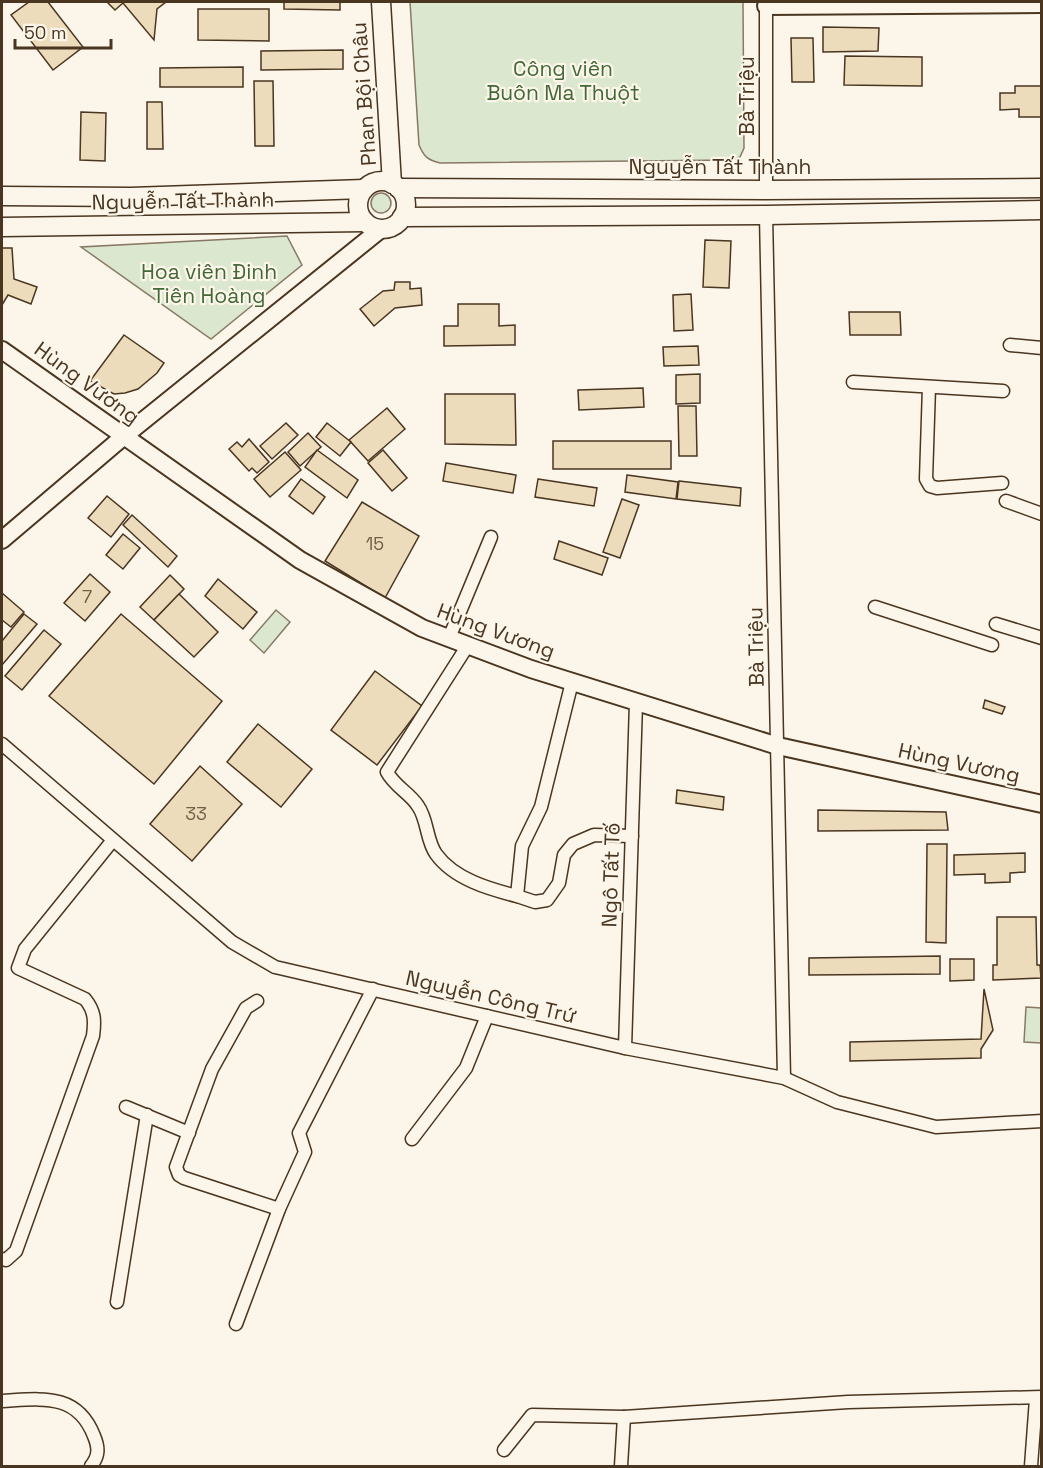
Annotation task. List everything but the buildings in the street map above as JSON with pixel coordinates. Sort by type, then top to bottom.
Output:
[{"type":"main road","name":"Phan Bội Châu","points":[[381,2],[395,186]]},
{"type":"main road","points":[[376,182],[395,186],[405,201],[402,217],[393,226],[373,225],[359,210],[358,204],[364,189],[376,182]]},
{"type":"main road","name":"Nguyễn Tất Thành","points":[[395,186],[766,190],[1041,188]]},
{"type":"main road","name":"Nguyễn Tất Thành","points":[[2,196],[131,197],[364,189]]},
{"type":"main road","points":[[766,190],[766,215]]},
{"type":"main road","points":[[402,217],[766,215],[1041,210]]},
{"type":"main road","name":"Nguyễn Tất Thành","points":[[2,227],[373,225]]},
{"type":"street","points":[[766,4],[1041,3]]},
{"type":"street","name":"Bà Triệu","points":[[766,4],[766,190]]},
{"type":"street","name":"Bà Triệu","points":[[766,215],[784,1078]]},
{"type":"street","points":[[2,540],[373,225]]},
{"type":"street","points":[[1010,345],[1041,348]]},
{"type":"street","name":"Hùng Vương","points":[[2,350],[300,560],[422,628],[572,682],[778,746],[1041,804]]},
{"type":"street","points":[[853,382],[1003,391]]},
{"type":"street","points":[[929,387],[926,479],[930,486],[937,488],[1002,483]]},
{"type":"street","points":[[1006,501],[1041,514]]},
{"type":"street","points":[[448,638],[491,537]]},
{"type":"street","points":[[875,607],[992,645]]},
{"type":"street","points":[[996,624],[1041,638]]},
{"type":"street","points":[[468,645],[387,772],[392,782],[418,805],[435,853],[451,868],[482,887],[535,902],[547,900],[559,883],[564,855],[573,844],[594,835],[632,836]]},
{"type":"street","points":[[517,896],[522,846],[541,807],[572,682]]},
{"type":"street","name":"Ngô Tất Tố","points":[[626,1048],[636,703]]},
{"type":"street","name":"Nguyễn Công Trứ","points":[[2,744],[232,942],[275,967],[626,1048],[784,1078],[837,1102],[936,1127],[1041,1121]]},
{"type":"street","points":[[2,1258],[6,1260],[16,1251],[93,1036],[95,1023],[92,1008],[85,999],[18,968],[25,949],[113,840]]},
{"type":"street","points":[[236,1324],[279,1209],[305,1152],[299,1132],[373,989]]},
{"type":"street","points":[[257,1001],[246,1008],[212,1069],[177,1167],[179,1175],[203,1185],[279,1209]]},
{"type":"street","points":[[412,1139],[466,1068],[487,1016]]},
{"type":"street","points":[[126,1107],[189,1133]]},
{"type":"street","points":[[117,1302],[147,1115]]},
{"type":"street","points":[[504,1449],[532,1415],[624,1417],[848,1402],[1039,1398],[1031,1467]]},
{"type":"street","points":[[2,1401],[44,1399],[66,1403],[79,1412],[89,1424],[99,1446],[97,1459],[91,1467]]},
{"type":"street","points":[[621,1467],[624,1417]]},
{"type":"green space","name":"Công viên Buôn Ma Thuột","points":[[410,2],[743,2],[744,148],[740,157],[733,160],[440,163],[432,161],[419,145]]},
{"type":"green space","points":[[381,193],[388,196],[391,203],[388,210],[381,213],[374,210],[371,203],[374,196]]},
{"type":"green space","name":"Hoa viên Đinh Tiên Hoàng","points":[[287,236],[302,265],[211,339],[81,247]]},
{"type":"green space","points":[[276,610],[290,622],[264,653],[250,640]]},
{"type":"green space","points":[[1026,1007],[1041,1008],[1041,1043],[1024,1042]]}]
